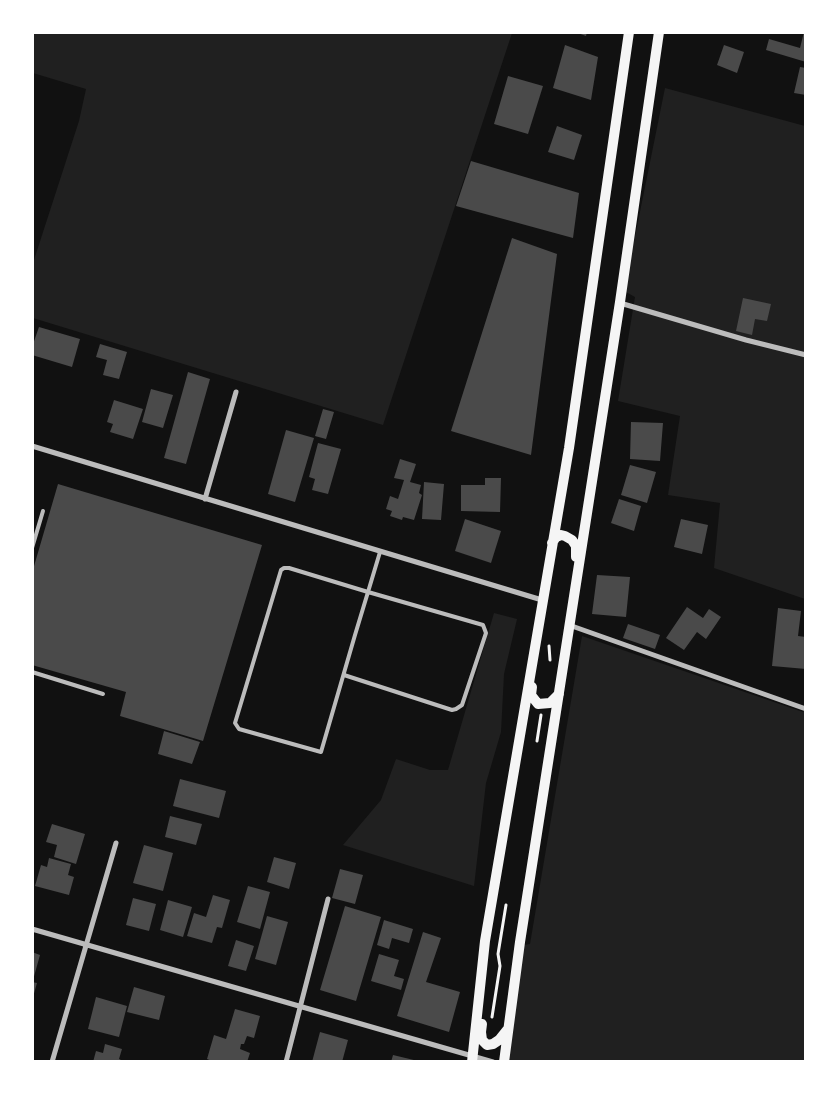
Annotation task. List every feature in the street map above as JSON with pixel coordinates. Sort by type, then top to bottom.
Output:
[{"type":"main road","points":[[559,694],[550,703],[544,704],[538,704],[531,695],[542,600],[569,448],[629,32]]},
{"type":"main road","points":[[504,1062],[507,1030],[620,302],[658,32]]},
{"type":"main road","points":[[552,543],[556,537],[561,535],[572,540],[576,546],[572,605]]},
{"type":"main road","points":[[472,1059],[485,940],[537,641]]},
{"type":"main road","points":[[485,940],[487,983],[481,1032],[482,1040],[487,1044],[492,1044],[499,1040],[507,1030]]},
{"type":"street","points":[[620,302],[746,340],[806,355]]},
{"type":"street","points":[[205,499],[236,392]]},
{"type":"street","points":[[32,446],[542,600]]},
{"type":"street","points":[[569,625],[806,709]]},
{"type":"street","points":[[52,1062],[116,843]]},
{"type":"street","points":[[286,1062],[328,899]]},
{"type":"street","points":[[32,929],[472,1059],[493,1062]]},
{"type":"lane","points":[[32,548],[43,511]]},
{"type":"lane","points":[[344,675],[452,710],[456,709],[462,705],[486,633],[483,624],[368,592],[289,568],[281,570],[235,723],[238,729],[321,752],[344,675],[368,592],[380,552]]},
{"type":"lane","points":[[32,672],[103,694]]},
{"type":"shaded area","points":[[32,33],[512,33],[383,425],[33,318],[33,263],[79,121],[86,89],[33,73]]},
{"type":"shaded area","points":[[665,88],[805,126],[805,599],[714,568],[720,503],[668,495],[680,416],[618,401],[635,297],[624,291]]},
{"type":"shaded area","points":[[494,613],[517,619],[504,674],[501,732],[486,783],[474,886],[343,845],[381,800],[396,759],[430,770],[448,770]]},
{"type":"shaded area","points":[[582,636],[803,712],[805,706],[805,1061],[508,1062],[524,945],[530,944]]},
{"type":"building","points":[[575,32],[587,32],[586,36]]},
{"type":"building","points":[[804,32],[806,62],[766,50],[769,39],[800,48]]},
{"type":"building","points":[[565,45],[598,57],[591,100],[553,88]]},
{"type":"building","points":[[724,45],[744,52],[737,73],[717,65]]},
{"type":"building","points":[[800,67],[806,68],[806,95],[794,93]]},
{"type":"building","points":[[508,76],[543,86],[528,134],[494,124]]},
{"type":"building","points":[[557,126],[582,135],[574,160],[548,152]]},
{"type":"building","points":[[471,161],[579,193],[573,238],[456,206]]},
{"type":"building","points":[[512,238],[557,254],[531,455],[451,431]]},
{"type":"building","points":[[743,298],[771,304],[767,321],[755,319],[752,335],[736,331]]},
{"type":"building","points":[[39,327],[80,339],[72,367],[32,355],[32,347]]},
{"type":"building","points":[[100,344],[127,352],[119,379],[103,375],[107,360],[96,357]]},
{"type":"building","points":[[188,372],[210,379],[186,464],[164,458]]},
{"type":"building","points":[[151,389],[173,395],[163,428],[142,422]]},
{"type":"building","points":[[114,400],[143,409],[133,439],[110,432],[113,424],[107,422]]},
{"type":"building","points":[[323,409],[334,412],[326,439],[315,436]]},
{"type":"building","points":[[631,422],[663,423],[660,461],[630,459]]},
{"type":"building","points":[[286,430],[314,438],[295,502],[268,494]]},
{"type":"building","points":[[318,443],[341,449],[328,494],[312,490],[315,479],[309,477]]},
{"type":"building","points":[[400,459],[416,464],[410,482],[421,485],[419,493],[422,495],[414,520],[403,517],[402,520],[390,516],[392,511],[386,509],[390,496],[398,499],[404,480],[394,478]]},
{"type":"building","points":[[630,465],[656,472],[647,503],[621,495]]},
{"type":"building","points":[[485,478],[501,478],[500,512],[461,511],[461,485],[485,485]]},
{"type":"building","points":[[424,482],[444,484],[441,520],[422,519]]},
{"type":"building","points":[[58,484],[262,545],[203,741],[120,716],[126,692],[32,665],[32,573]]},
{"type":"building","points":[[619,499],[641,506],[634,531],[611,523]]},
{"type":"building","points":[[465,519],[501,531],[491,563],[455,551]]},
{"type":"building","points":[[681,519],[708,525],[702,554],[674,547]]},
{"type":"building","points":[[597,575],[630,577],[626,617],[592,614]]},
{"type":"building","points":[[687,607],[703,618],[709,609],[721,617],[706,639],[697,632],[684,650],[666,638]]},
{"type":"building","points":[[778,608],[801,611],[798,636],[806,637],[806,669],[772,666]]},
{"type":"building","points":[[628,624],[660,635],[655,649],[623,638]]},
{"type":"building","points":[[164,731],[200,742],[192,764],[158,754]]},
{"type":"building","points":[[180,779],[226,791],[219,818],[173,806]]},
{"type":"building","points":[[170,816],[202,824],[196,845],[165,837]]},
{"type":"building","points":[[52,824],[85,834],[76,864],[54,857],[57,845],[46,842]]},
{"type":"building","points":[[144,845],[173,853],[163,891],[133,883]]},
{"type":"building","points":[[274,857],[296,863],[289,889],[267,882]]},
{"type":"building","points":[[49,858],[71,864],[68,875],[74,877],[69,895],[35,886],[41,865],[47,867]]},
{"type":"building","points":[[340,869],[363,875],[355,904],[332,898]]},
{"type":"building","points":[[248,886],[270,892],[260,929],[237,922]]},
{"type":"building","points":[[213,895],[230,900],[222,928],[217,927],[212,943],[187,936],[194,913],[206,917]]},
{"type":"building","points":[[133,898],[156,904],[149,931],[126,925]]},
{"type":"building","points":[[168,900],[192,907],[183,937],[160,930]]},
{"type":"building","points":[[345,906],[381,917],[356,1001],[320,990]]},
{"type":"building","points":[[267,916],[288,922],[276,965],[255,959]]},
{"type":"building","points":[[384,920],[413,929],[409,943],[392,938],[389,949],[377,945]]},
{"type":"building","points":[[423,932],[441,938],[426,982],[460,992],[449,1032],[397,1016]]},
{"type":"building","points":[[236,940],[254,946],[246,971],[228,966]]},
{"type":"building","points":[[32,952],[40,955],[33,980],[32,980]]},
{"type":"building","points":[[379,954],[399,960],[394,976],[404,979],[401,990],[371,981]]},
{"type":"building","points":[[32,982],[37,983],[33,997],[32,997]]},
{"type":"building","points":[[134,987],[165,996],[159,1020],[127,1012]]},
{"type":"building","points":[[96,997],[127,1006],[119,1037],[88,1029]]},
{"type":"building","points":[[235,1009],[260,1016],[254,1038],[247,1036],[244,1044],[241,1044],[240,1049],[250,1053],[247,1062],[214,1062],[207,1059],[214,1035],[226,1039]]},
{"type":"building","points":[[320,1032],[348,1040],[342,1062],[312,1062]]},
{"type":"building","points":[[105,1044],[122,1049],[119,1059],[125,1062],[93,1062],[96,1051],[103,1053]]},
{"type":"building","points":[[393,1055],[418,1061],[418,1062],[391,1062]]}]
